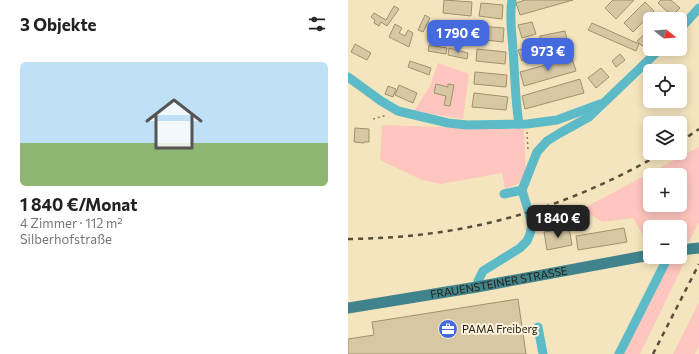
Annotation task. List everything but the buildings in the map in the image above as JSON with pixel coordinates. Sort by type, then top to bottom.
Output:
[{"type":"main road","points":[[687,249],[699,248]]},
{"type":"main road","name":"FRAUENSTEINER STRASSE","points":[[348,308],[477,287],[643,256]]},
{"type":"street","points":[[512,0],[512,35],[523,124]]},
{"type":"street","points":[[687,21],[699,8]]},
{"type":"street","points":[[477,287],[483,271],[520,248],[527,241],[532,225],[522,190],[537,152],[547,141],[589,117],[653,56]]},
{"type":"street","points":[[348,77],[381,101],[398,111],[448,123],[467,125],[523,124],[557,120],[602,103]]},
{"type":"street","points":[[504,194],[522,190]]},
{"type":"street","points":[[619,354],[665,264]]},
{"type":"street","points":[[538,327],[543,354]]},
{"type":"path","points":[[374,119],[398,111]]},
{"type":"path","points":[[523,124],[532,164]]},
{"type":"shaded area","points":[[438,63],[469,74],[463,119],[414,111],[430,86]]},
{"type":"shaded area","points":[[382,125],[524,129],[526,175],[519,183],[505,189],[502,173],[441,184],[422,180],[380,160]]},
{"type":"shaded area","points":[[699,147],[699,222],[689,241],[687,241],[687,220],[643,220],[643,235],[633,218],[603,222],[582,209],[643,177],[643,212],[687,212],[687,168],[659,168],[674,160],[687,160],[687,153]]},
{"type":"shaded area","points":[[668,264],[684,264],[640,354],[623,354]]},
{"type":"shaded area","points":[[699,302],[699,346],[695,354],[673,354]]},
{"type":"railway","points":[[687,137],[699,129]]},
{"type":"railway","points":[[348,239],[432,233],[472,227],[511,217],[587,191],[649,160]]},
{"type":"railway","points":[[653,354],[699,264]]},
{"type":"place","name":"PAMA Freiberg","points":[[448,329]]}]
